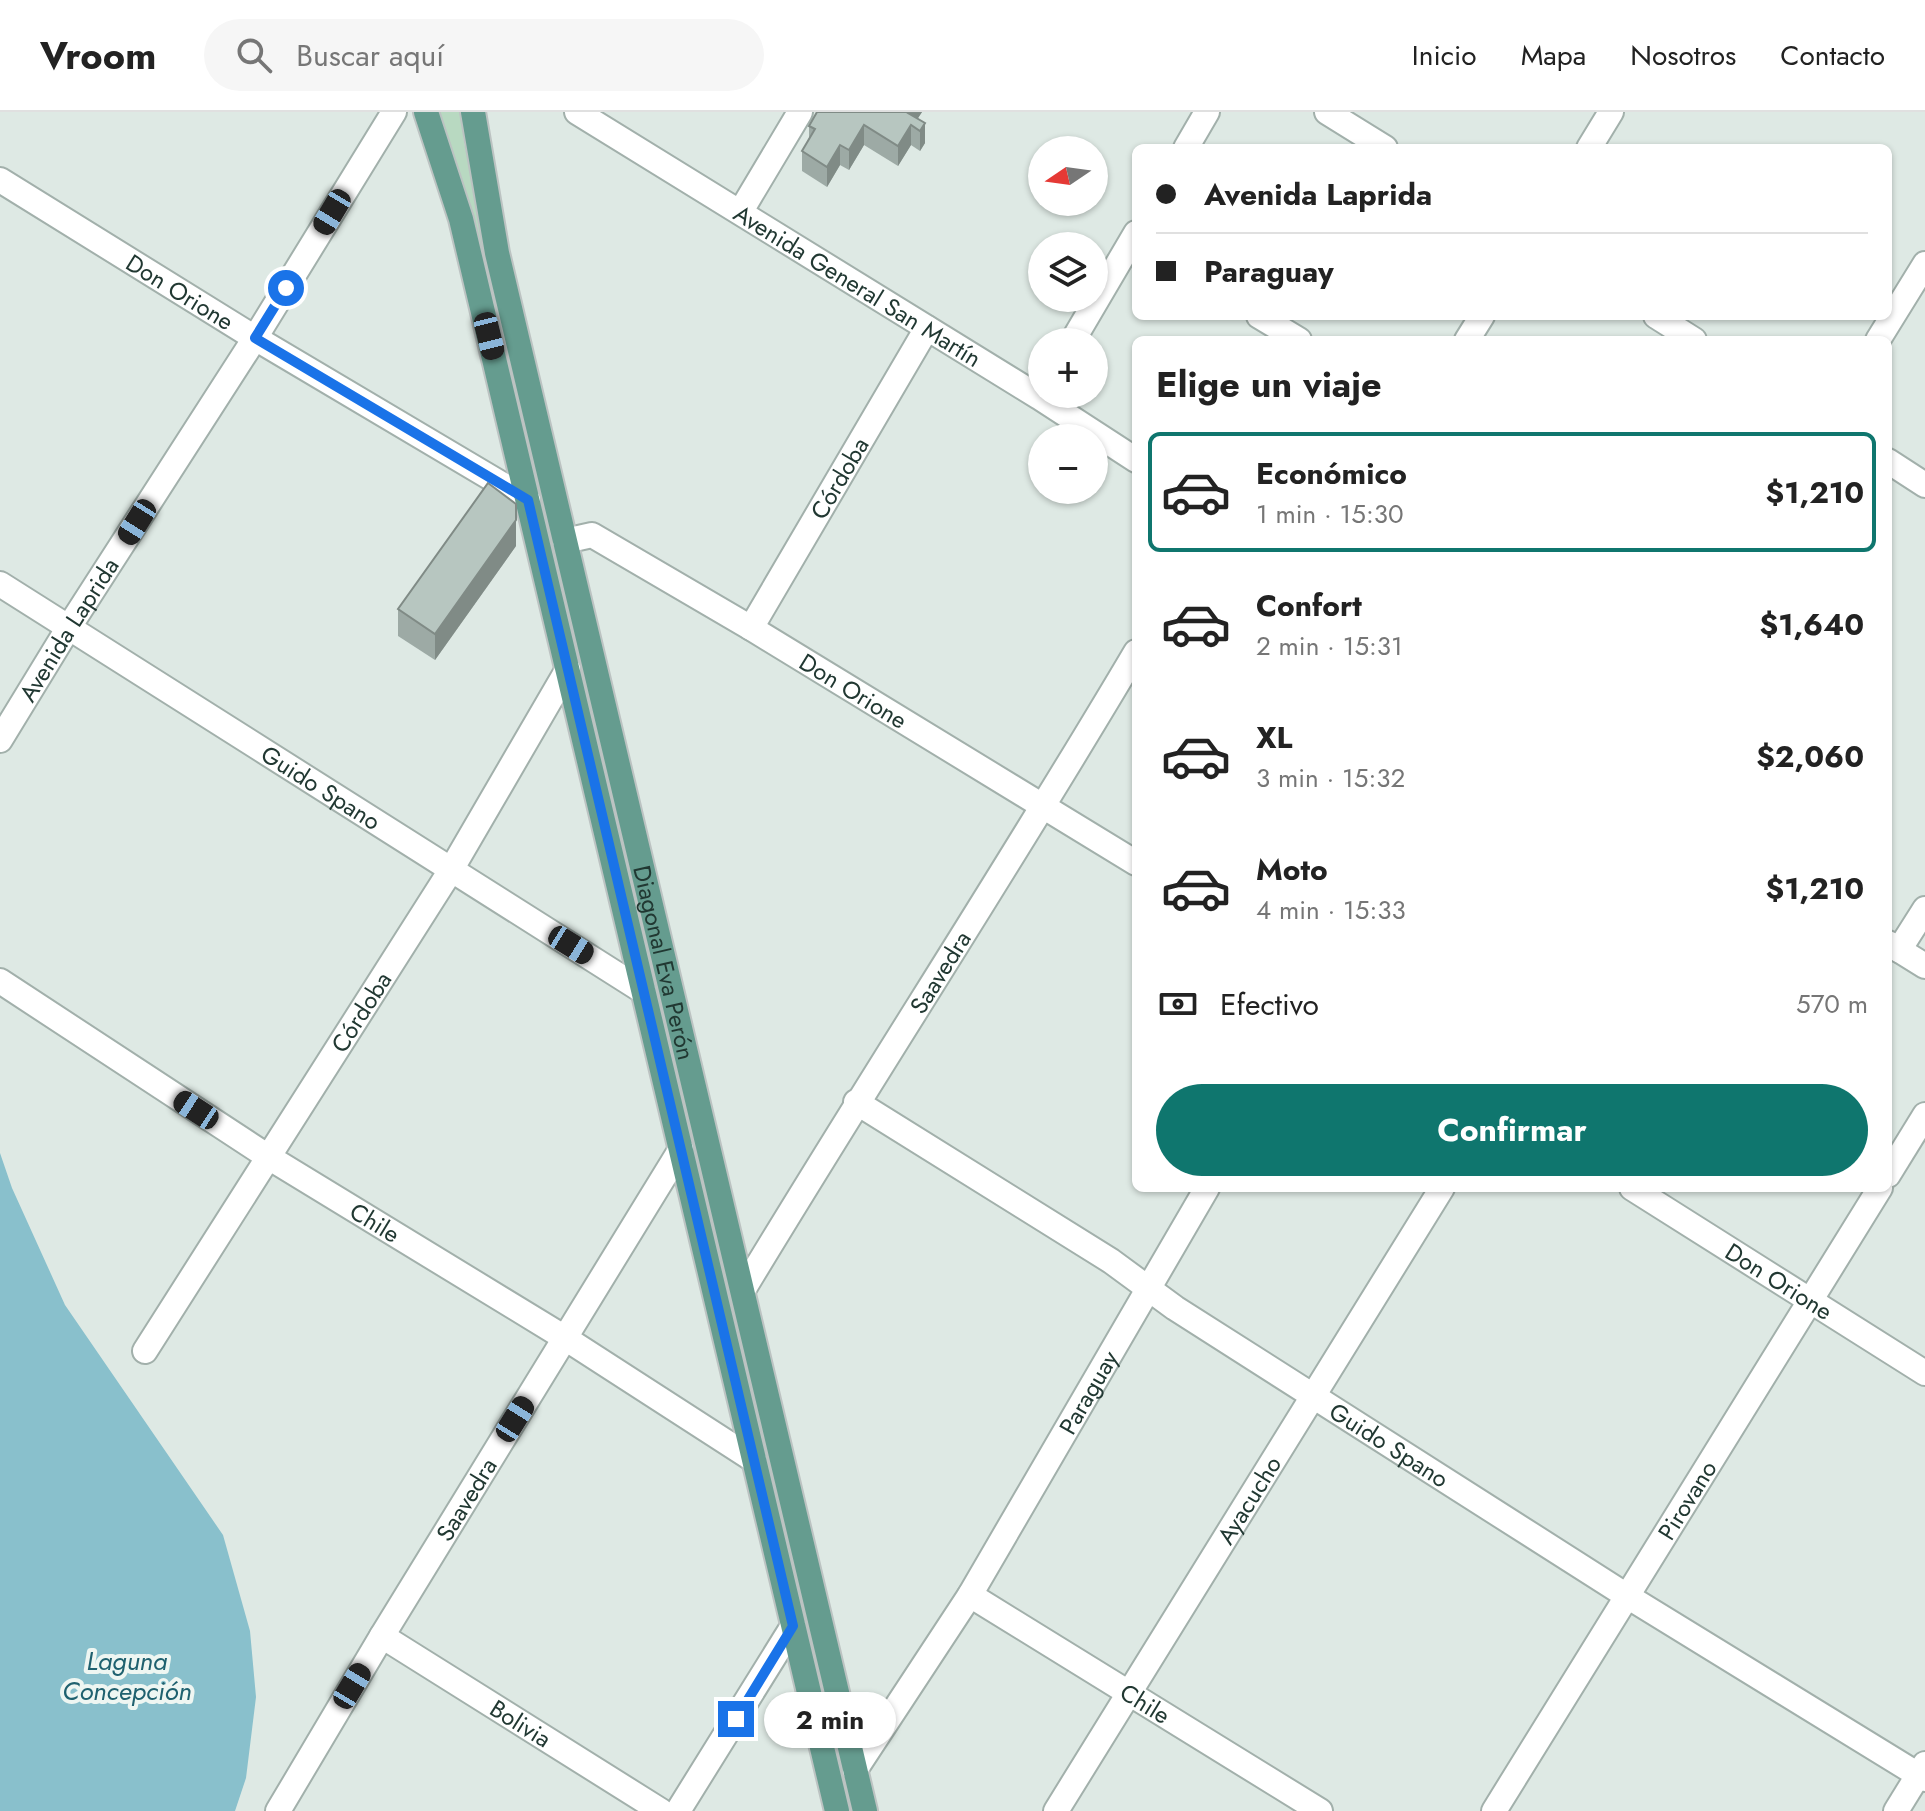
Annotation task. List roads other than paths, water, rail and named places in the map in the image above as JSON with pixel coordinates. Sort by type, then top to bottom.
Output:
[{"type":"main road","name":"Diagonal Eva Perón","points":[[426,112],[461,219],[837,1811]]},
{"type":"main road","name":"Diagonal Eva Perón","points":[[473,112],[497,253],[865,1811]]},
{"type":"street","name":"Avenida Laprida","points":[[0,740],[394,112]]},
{"type":"street","name":"Avenida General San Martín","points":[[577,112],[927,328],[1028,386]]},
{"type":"street","points":[[741,211],[800,112]]},
{"type":"street","points":[[1188,144],[1207,112]]},
{"type":"street","points":[[1327,112],[1379,144]]},
{"type":"street","points":[[1591,144],[1611,112]]},
{"type":"street","name":"Don Orione","points":[[0,180],[255,338],[528,500]]},
{"type":"street","points":[[1080,328],[1132,240]]},
{"type":"street","points":[[1892,317],[1925,264]]},
{"type":"street","points":[[1266,320],[1292,336]]},
{"type":"street","points":[[1662,320],[1688,336]]},
{"type":"street","name":"Córdoba","points":[[751,628],[927,328]]},
{"type":"street","name":"Avenida General San Martín","points":[[1061,408],[1132,457]]},
{"type":"street","points":[[1892,464],[1925,485]]},
{"type":"street","name":"Don Orione","points":[[565,541],[592,535],[751,628],[1132,860]]},
{"type":"street","name":"Guido Spano","points":[[0,584],[643,991]]},
{"type":"street","name":"Saavedra","points":[[743,1290],[856,1102],[1045,806],[1132,659]]},
{"type":"street","name":"Córdoba","points":[[145,1351],[451,870],[568,669]]},
{"type":"street","points":[[1925,909],[1893,946],[1925,966]]},
{"type":"street","name":"Chile","points":[[0,981],[270,1158],[565,1338],[754,1460]]},
{"type":"street","name":"Guido Spano","points":[[856,1102],[1111,1261],[1147,1289],[1627,1596],[1923,1773]]},
{"type":"street","points":[[1892,1169],[1925,1115]]},
{"type":"street","name":"Saavedra","points":[[278,1811],[681,1149]]},
{"type":"street","name":"Paraguay","points":[[855,1770],[970,1595],[1205,1192]]},
{"type":"street","name":"Ayacucho","points":[[1056,1811],[1440,1192]]},
{"type":"street","name":"Don Orione","points":[[1638,1192],[1925,1373]]},
{"type":"street","name":"Pirovano","points":[[1494,1811],[1878,1192]]},
{"type":"street","name":"Chile","points":[[970,1595],[1320,1811]]},
{"type":"street","points":[[678,1811],[793,1626]]},
{"type":"street","name":"Bolivia","points":[[382,1636],[661,1811]]},
{"type":"street","points":[[1896,1811],[1923,1773]]},
{"type":"water","name":"Laguna Concepción","points":[[0,1153],[12,1188],[65,1305],[223,1535],[250,1631],[256,1697],[246,1778],[235,1811],[0,1811]]}]
